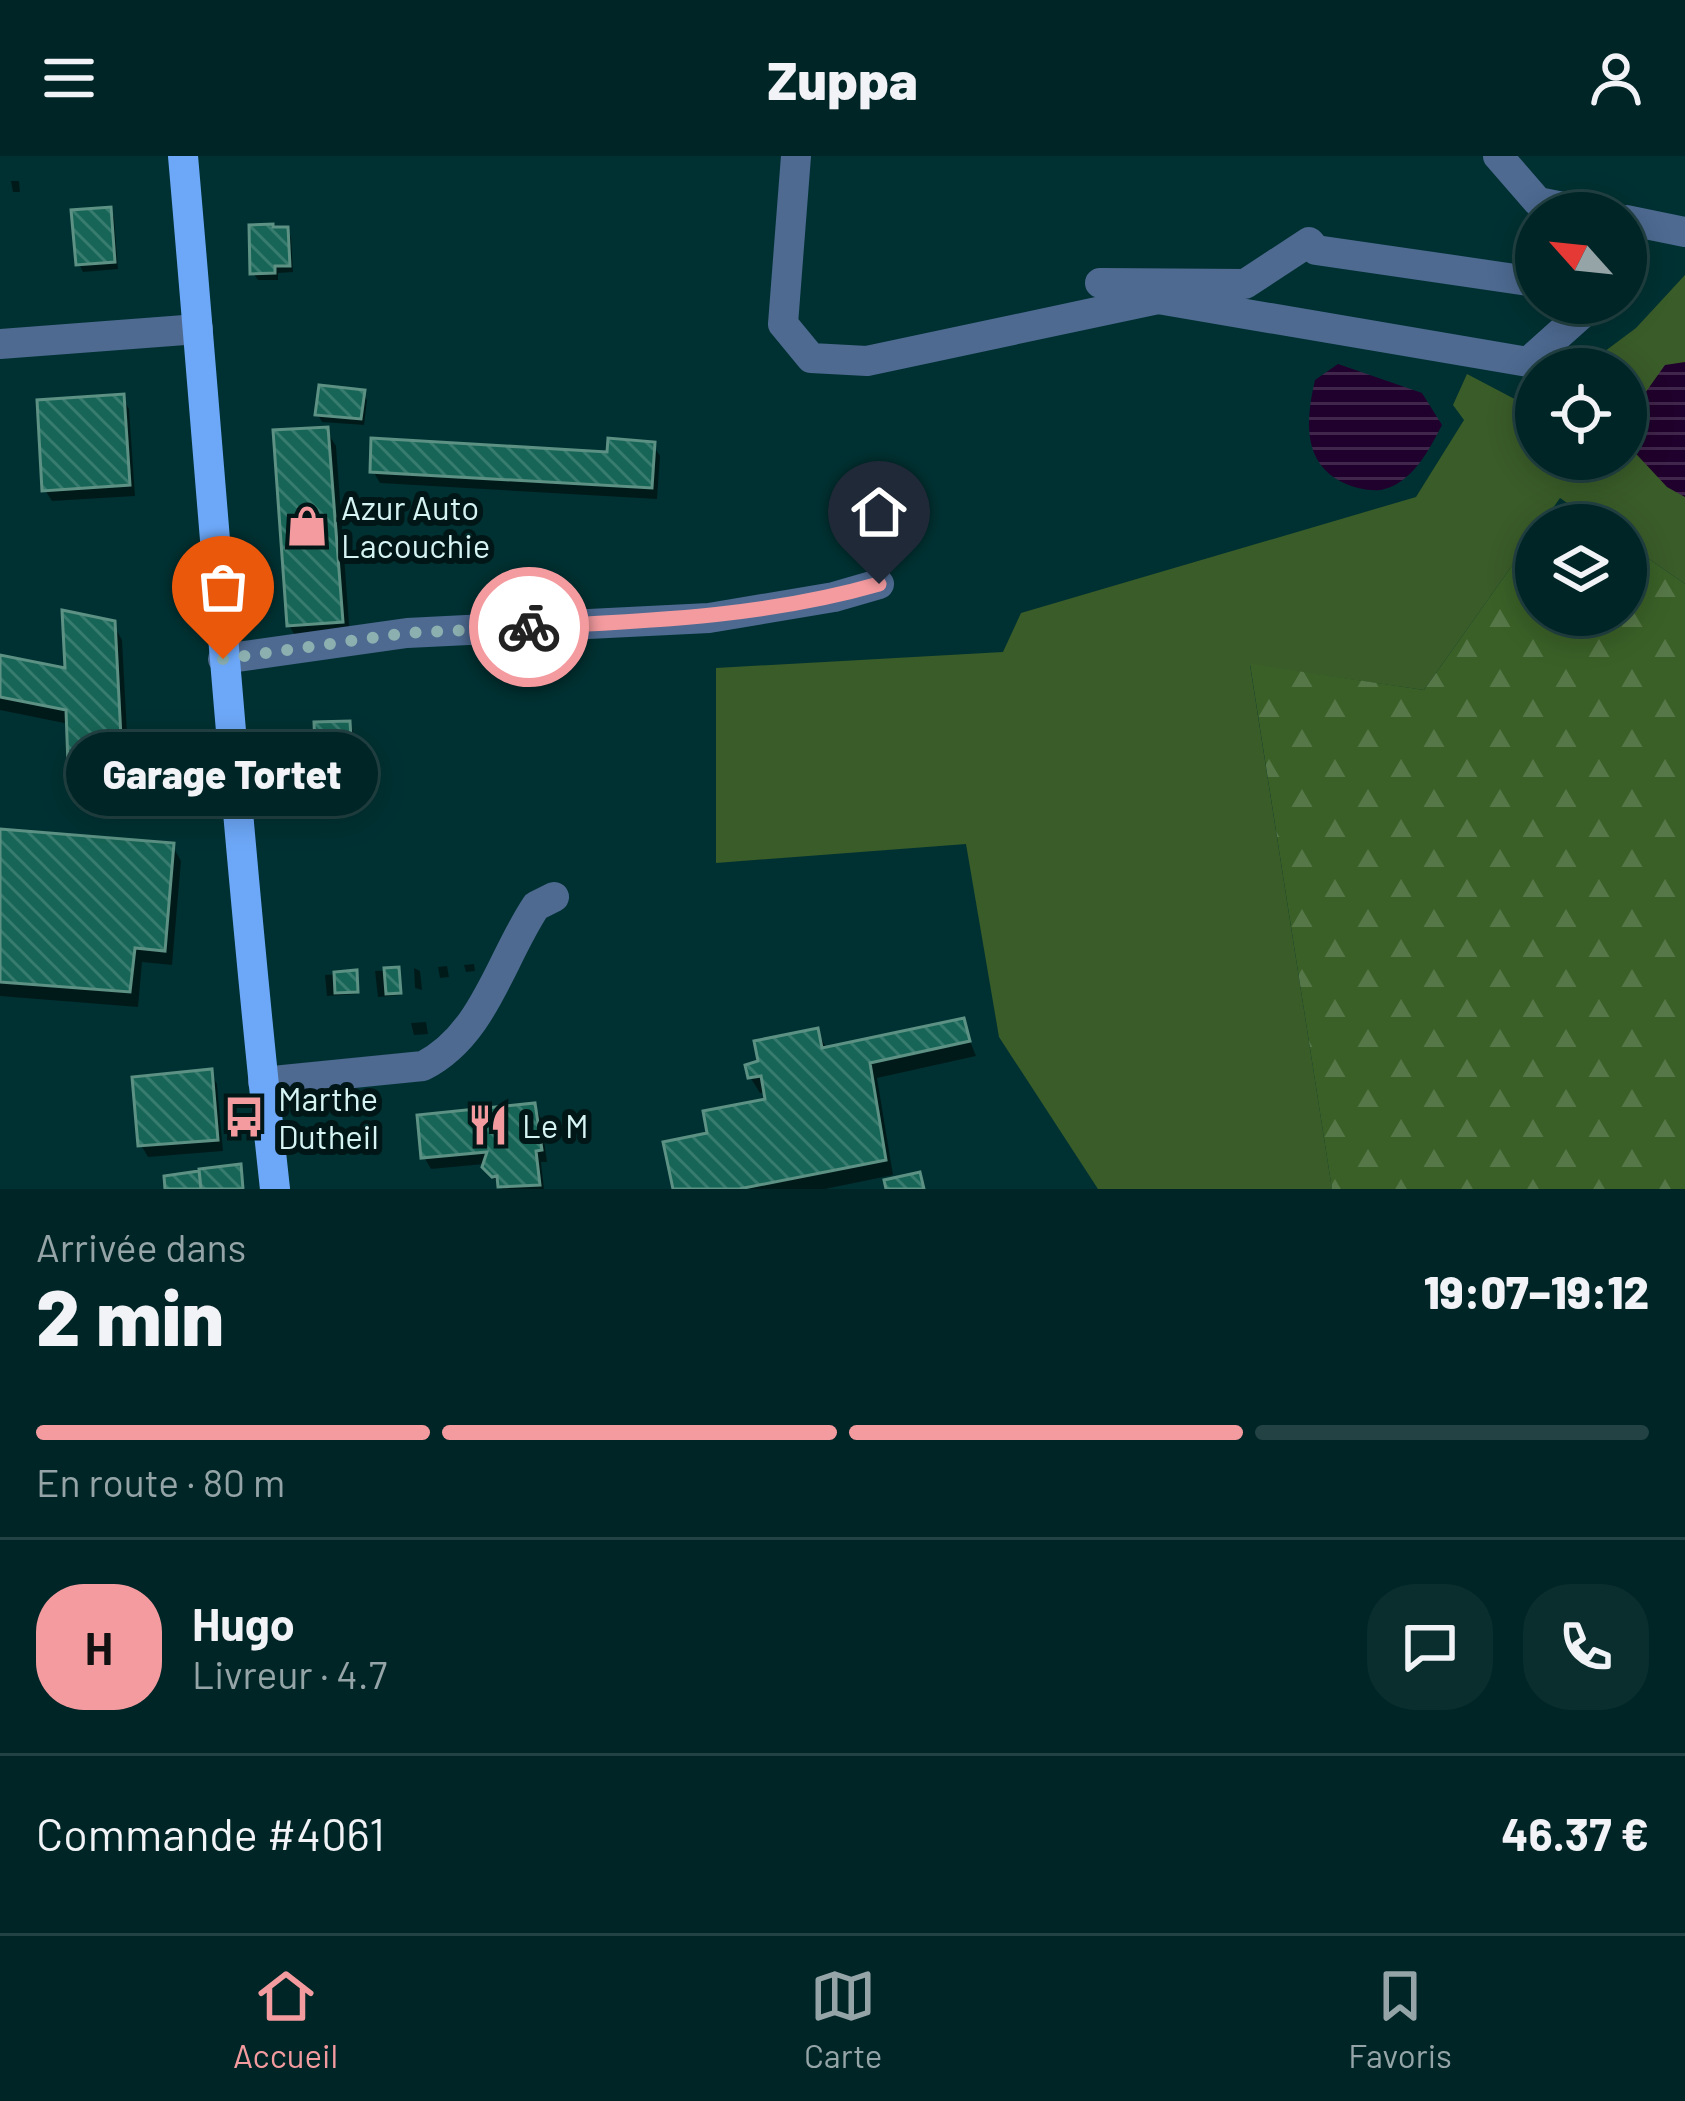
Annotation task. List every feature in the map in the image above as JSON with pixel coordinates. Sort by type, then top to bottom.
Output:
[{"type":"main road","points":[[183,156],[223,659],[274,1189]]},
{"type":"street","points":[[796,156],[783,324],[811,358],[867,361],[1158,299],[1528,362],[1571,324]]},
{"type":"street","points":[[1498,156],[1529,192]]},
{"type":"street","points":[[1647,224],[1685,232]]},
{"type":"street","points":[[1100,283],[1245,284],[1309,242],[1316,250],[1515,279]]},
{"type":"street","points":[[0,344],[198,329]]},
{"type":"street","points":[[223,659],[407,633],[709,618],[834,597],[879,584]]},
{"type":"street","points":[[263,1082],[424,1066],[447,1054],[466,1034],[536,906],[554,897]]},
{"type":"green space","points":[[1685,275],[1685,584],[1647,558],[1647,504],[1569,504],[1560,498],[1556,504],[1515,504],[1515,562],[1424,690],[1250,665],[1332,1189],[1098,1189],[999,1037],[966,844],[716,863],[716,668],[1003,652],[1021,613],[1416,497],[1464,420],[1453,405],[1467,374],[1515,399],[1515,480],[1647,480],[1647,348],[1609,348],[1640,324],[1647,324],[1647,316]]},
{"type":"green space","points":[[1647,558],[1685,584],[1685,1189],[1332,1189],[1250,664],[1424,690],[1515,562],[1515,636],[1647,636]]},
{"type":"shaded area","points":[[1685,362],[1685,497],[1667,487],[1647,466],[1647,390],[1665,365]]},
{"type":"shaded area","points":[[1338,364],[1422,393],[1442,425],[1417,466],[1390,487],[1358,488],[1340,481],[1317,460],[1309,431],[1315,380]]},
{"type":"building","points":[[111,207],[115,262],[76,265],[71,210]]},
{"type":"building","points":[[249,225],[288,227],[290,266],[275,266],[275,273],[250,274]]},
{"type":"building","points":[[319,385],[365,390],[361,419],[315,415]]},
{"type":"building","points":[[124,394],[130,485],[42,491],[37,400]]},
{"type":"building","name":"Azur Auto Lacouchie","points":[[328,427],[343,622],[287,626],[273,430]]},
{"type":"building","points":[[371,438],[607,452],[608,438],[655,442],[652,488],[370,472]]},
{"type":"building","points":[[62,610],[115,621],[123,776],[68,765],[66,710],[0,697],[0,655],[65,668]]},
{"type":"building","points":[[350,721],[353,774],[316,775],[314,722]]},
{"type":"building","points":[[0,829],[174,843],[165,951],[135,948],[130,992],[0,982]]},
{"type":"building","points":[[399,967],[401,993],[386,994],[384,968]]},
{"type":"building","points":[[357,970],[358,992],[335,993],[334,972]]},
{"type":"building","points":[[964,1018],[970,1041],[870,1063],[886,1160],[739,1189],[673,1189],[663,1142],[707,1133],[703,1111],[765,1099],[761,1076],[748,1078],[745,1065],[758,1061],[754,1041],[818,1028],[822,1048]]},
{"type":"building","points":[[212,1069],[218,1140],[138,1146],[132,1077]]},
{"type":"building","points":[[535,1103],[542,1150],[536,1151],[540,1185],[498,1187],[497,1176],[482,1167],[487,1152],[421,1158],[417,1115]]},
{"type":"building","points":[[241,1164],[243,1189],[201,1189],[199,1169]]},
{"type":"building","points":[[199,1171],[201,1189],[165,1189],[164,1176]]},
{"type":"building","points":[[920,1172],[924,1189],[886,1189],[884,1180]]},
{"type":"way so far","points":[[223,659],[407,633],[529,627]]},
{"type":"place","name":"Azur Auto Lacouchie","points":[[307,526]]},
{"type":"place","name":"Garage Tortet","points":[[223,659]]},
{"type":"place","name":"Marthe Dutheil","points":[[244,1117]]},
{"type":"place","name":"Le M","points":[[488,1125]]},
{"type":"route","points":[[529,627],[709,618],[834,597],[879,584]]}]
